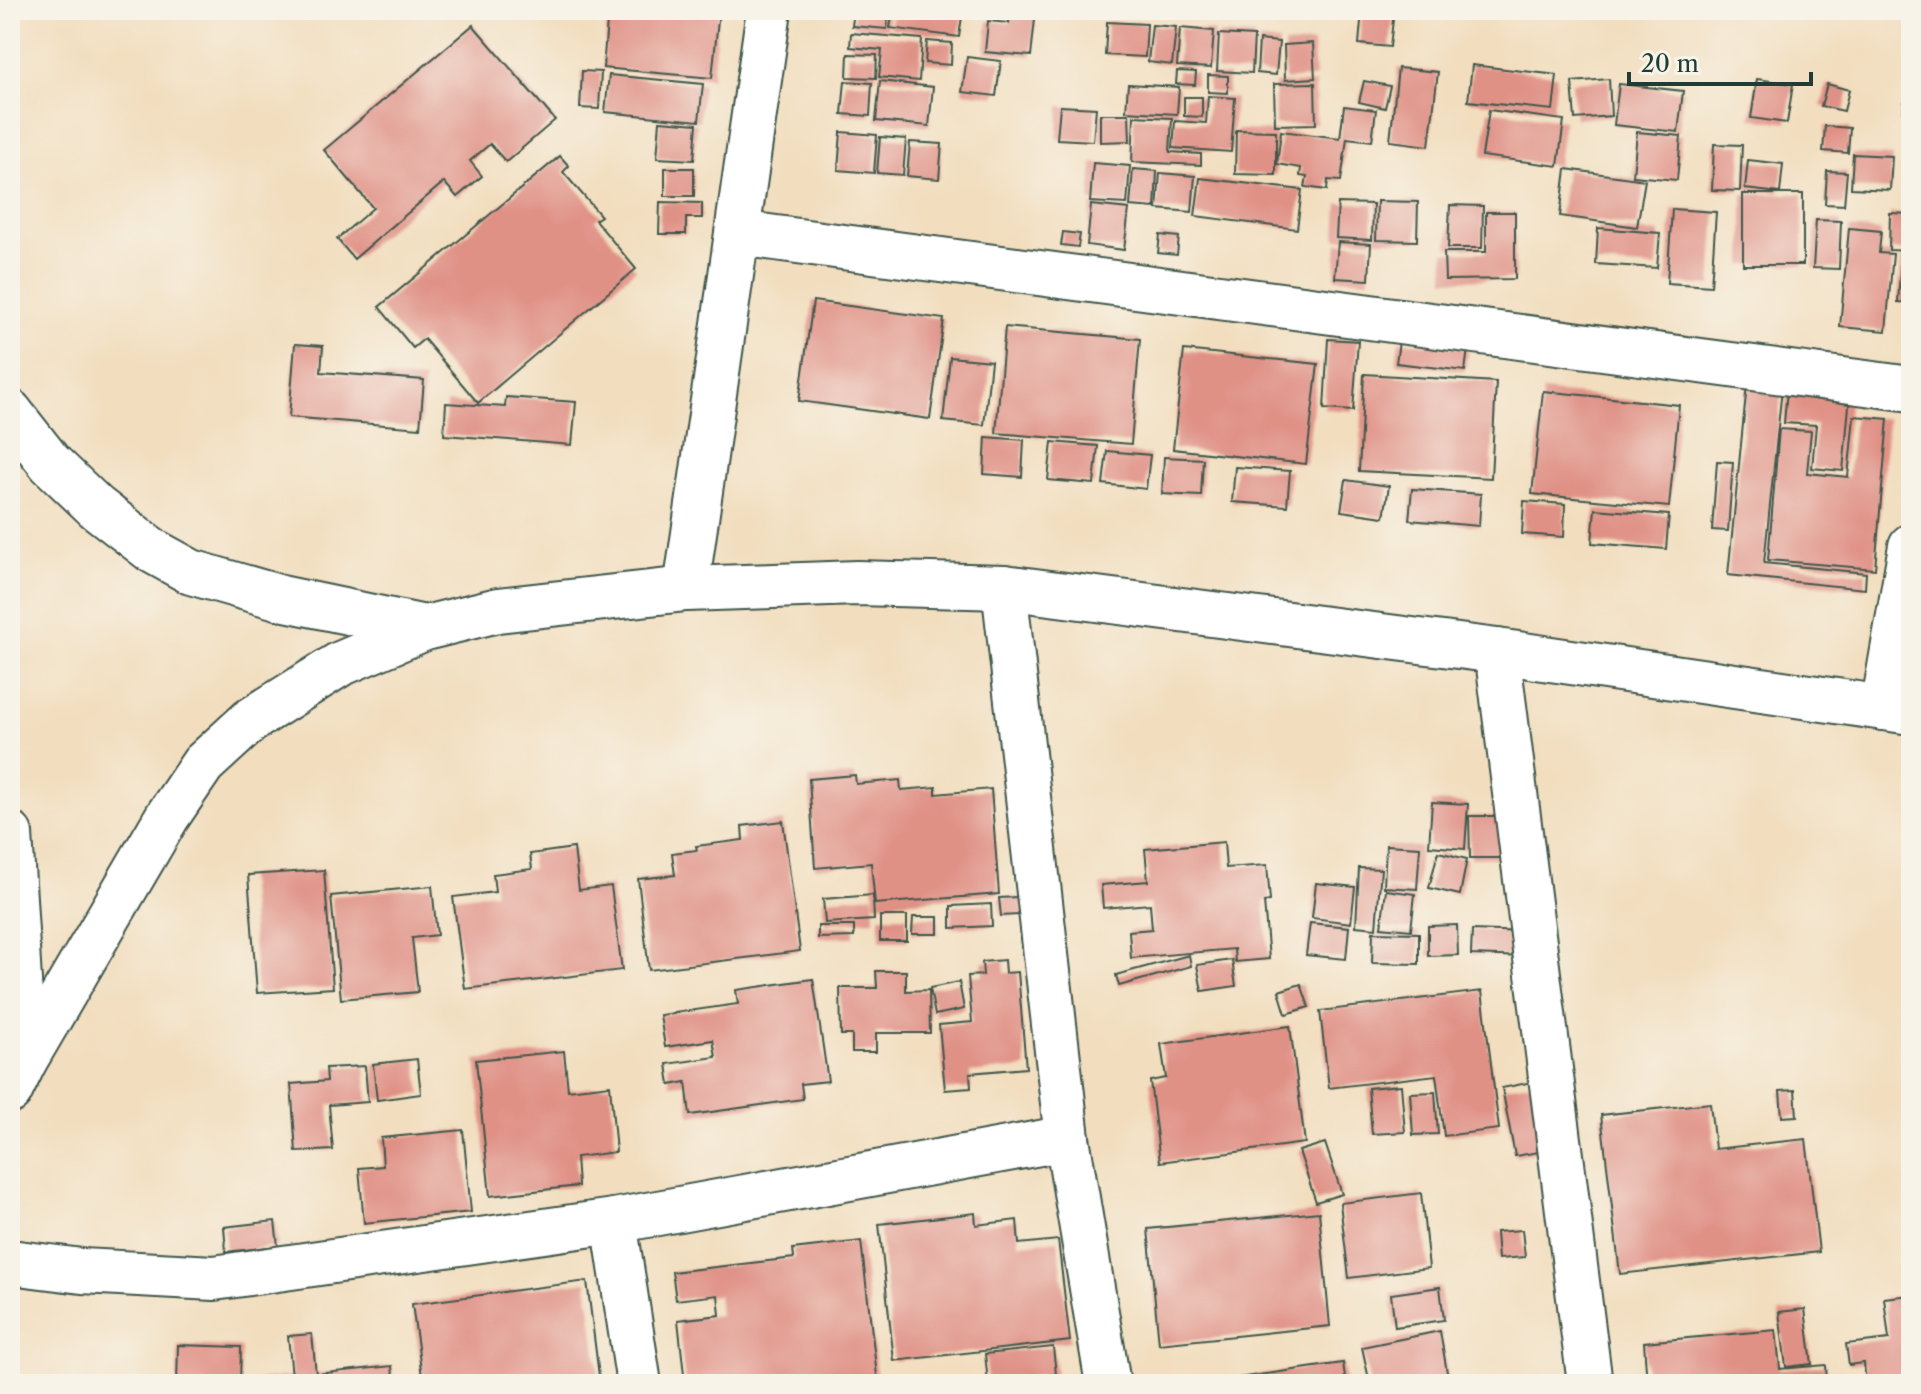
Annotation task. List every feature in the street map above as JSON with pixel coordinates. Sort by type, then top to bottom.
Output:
[{"type":"street","points":[[686,589],[769,10]]},
{"type":"street","points":[[738,233],[1911,389]]},
{"type":"street","points":[[10,412],[50,463],[96,507],[153,551],[191,572],[281,598],[425,628]]},
{"type":"street","points":[[17,1076],[167,817],[203,764],[251,720],[340,664],[425,628],[498,610],[686,589],[857,583],[1004,587],[1497,651],[1897,710],[1911,546]]},
{"type":"street","points":[[1004,587],[1067,1138],[1108,1384]]},
{"type":"street","points":[[1497,651],[1590,1384]]},
{"type":"street","points":[[10,836],[17,1076]]},
{"type":"street","points":[[10,1262],[82,1271],[214,1278],[614,1221],[1067,1138]]},
{"type":"street","points":[[614,1221],[639,1384]]},
{"type":"building","points":[[608,10],[719,10],[712,78],[603,68]]},
{"type":"building","points":[[854,10],[889,10],[887,29],[852,26]]},
{"type":"building","points":[[893,10],[963,10],[959,37],[890,28]]},
{"type":"building","points":[[1010,10],[1036,10],[1031,56],[985,52],[988,21],[1009,23]]},
{"type":"building","points":[[1362,10],[1394,10],[1390,47],[1359,44]]},
{"type":"building","points":[[1107,22],[1147,24],[1145,57],[1105,55]]},
{"type":"building","points":[[473,25],[555,120],[506,162],[490,144],[470,161],[482,176],[457,197],[444,182],[354,259],[337,239],[373,208],[324,150]]},
{"type":"building","points":[[1152,25],[1176,27],[1172,65],[1148,62]]},
{"type":"building","points":[[1180,28],[1214,31],[1211,68],[1177,66]]},
{"type":"building","points":[[851,33],[922,39],[919,81],[879,77],[882,50],[850,47]]},
{"type":"building","points":[[1219,34],[1254,36],[1252,73],[1217,71]]},
{"type":"building","points":[[1259,40],[1279,42],[1276,75],[1257,73]]},
{"type":"building","points":[[927,41],[952,43],[951,65],[925,63]]},
{"type":"building","points":[[1313,43],[1315,78],[1285,80],[1284,45]]},
{"type":"building","points":[[848,54],[877,55],[876,78],[847,77]]},
{"type":"building","points":[[967,57],[1001,61],[996,96],[962,92]]},
{"type":"building","points":[[1472,65],[1557,75],[1553,110],[1468,101]]},
{"type":"building","points":[[1398,68],[1438,72],[1429,146],[1390,141]]},
{"type":"building","points":[[582,71],[601,72],[599,109],[580,108]]},
{"type":"building","points":[[1177,71],[1196,72],[1195,85],[1176,84]]},
{"type":"building","points":[[609,75],[703,84],[699,121],[605,112]]},
{"type":"building","points":[[1208,75],[1228,76],[1228,93],[1208,92]]},
{"type":"building","points":[[1609,79],[1611,116],[1575,119],[1572,82]]},
{"type":"building","points":[[1757,79],[1793,84],[1787,123],[1751,118]]},
{"type":"building","points":[[845,81],[872,83],[870,116],[842,114]]},
{"type":"building","points":[[880,81],[933,87],[929,126],[876,121]]},
{"type":"building","points":[[1364,81],[1390,86],[1385,108],[1359,102]]},
{"type":"building","points":[[1315,83],[1316,124],[1275,125],[1274,84]]},
{"type":"building","points":[[1128,84],[1179,87],[1177,114],[1126,111]]},
{"type":"building","points":[[1619,84],[1683,91],[1678,132],[1614,125]]},
{"type":"building","points":[[1827,84],[1849,90],[1844,111],[1821,106]]},
{"type":"building","points":[[1208,96],[1235,98],[1231,152],[1173,148],[1175,121],[1206,123]]},
{"type":"building","points":[[1184,97],[1202,97],[1202,117],[1184,116]]},
{"type":"building","points":[[1904,102],[1911,102],[1911,137],[1902,136]]},
{"type":"building","points":[[1060,106],[1096,108],[1093,141],[1057,139]]},
{"type":"building","points":[[1344,106],[1376,110],[1372,141],[1347,138],[1341,181],[1328,180],[1327,190],[1305,187],[1307,177],[1300,176],[1301,168],[1277,164],[1281,131],[1340,138]]},
{"type":"building","points":[[1489,110],[1564,120],[1558,166],[1482,156]]},
{"type":"building","points":[[1100,114],[1129,114],[1130,141],[1100,142]]},
{"type":"building","points":[[1134,116],[1172,118],[1170,152],[1201,154],[1201,165],[1132,162]]},
{"type":"building","points":[[660,121],[697,124],[694,160],[657,158]]},
{"type":"building","points":[[1825,126],[1850,128],[1848,153],[1823,151]]},
{"type":"building","points":[[1236,130],[1276,131],[1276,175],[1235,174]]},
{"type":"building","points":[[841,132],[877,135],[874,173],[838,170]]},
{"type":"building","points":[[1637,132],[1681,136],[1677,180],[1633,176]]},
{"type":"building","points":[[880,137],[906,139],[903,175],[877,173]]},
{"type":"building","points":[[910,142],[942,144],[939,179],[907,176]]},
{"type":"building","points":[[1714,144],[1742,145],[1740,191],[1712,190]]},
{"type":"building","points":[[1853,154],[1892,156],[1890,190],[1851,188]]},
{"type":"building","points":[[560,156],[569,166],[563,172],[601,216],[595,220],[636,269],[478,403],[424,339],[413,348],[379,307]]},
{"type":"building","points":[[1748,160],[1783,164],[1780,193],[1745,189]]},
{"type":"building","points":[[1093,163],[1130,166],[1127,204],[1090,202]]},
{"type":"building","points":[[665,168],[694,168],[694,196],[665,196]]},
{"type":"building","points":[[1133,169],[1157,171],[1155,208],[1130,206]]},
{"type":"building","points":[[1566,169],[1645,180],[1637,227],[1560,216]]},
{"type":"building","points":[[1827,171],[1847,172],[1844,205],[1825,204]]},
{"type":"building","points":[[1160,173],[1195,176],[1192,212],[1157,209]]},
{"type":"building","points":[[1200,178],[1302,190],[1297,229],[1195,216]]},
{"type":"building","points":[[1743,194],[1803,194],[1803,265],[1743,265]]},
{"type":"building","points":[[1377,201],[1418,202],[1417,241],[1376,240]]},
{"type":"building","points":[[660,202],[702,203],[702,218],[686,218],[686,234],[659,234]]},
{"type":"building","points":[[1338,203],[1373,204],[1372,240],[1336,238]]},
{"type":"building","points":[[1091,205],[1129,209],[1124,250],[1087,245]]},
{"type":"building","points":[[1450,205],[1483,206],[1482,248],[1448,248]]},
{"type":"building","points":[[1672,209],[1716,212],[1711,286],[1667,283]]},
{"type":"building","points":[[1486,212],[1515,212],[1515,279],[1445,280],[1444,252],[1486,252]]},
{"type":"building","points":[[1890,213],[1911,214],[1911,251],[1889,250]]},
{"type":"building","points":[[1816,220],[1841,221],[1839,269],[1813,268]]},
{"type":"building","points":[[1598,228],[1660,233],[1657,268],[1596,264]]},
{"type":"building","points":[[1849,228],[1881,231],[1879,253],[1893,254],[1886,331],[1840,327]]},
{"type":"building","points":[[1063,232],[1080,234],[1078,247],[1061,245]]},
{"type":"building","points":[[1160,235],[1179,237],[1177,255],[1158,253]]},
{"type":"building","points":[[1338,242],[1371,244],[1369,280],[1335,278]]},
{"type":"building","points":[[1901,258],[1911,259],[1911,303],[1898,302]]},
{"type":"building","points":[[813,301],[944,319],[930,419],[799,401]]},
{"type":"building","points":[[1005,327],[1140,339],[1131,444],[996,433]]},
{"type":"building","points":[[1328,339],[1358,341],[1353,411],[1324,409]]},
{"type":"building","points":[[1399,341],[1468,349],[1465,371],[1396,363]]},
{"type":"building","points":[[295,344],[323,346],[321,372],[424,380],[420,428],[289,417]]},
{"type":"building","points":[[1184,350],[1318,364],[1306,464],[1173,449]]},
{"type":"building","points":[[950,357],[991,361],[984,425],[943,421]]},
{"type":"building","points":[[1364,374],[1496,382],[1491,478],[1359,471]]},
{"type":"building","points":[[1747,384],[1782,388],[1764,563],[1866,573],[1865,589],[1728,575]]},
{"type":"building","points":[[1787,390],[1850,395],[1843,471],[1812,468],[1816,425],[1784,423]]},
{"type":"building","points":[[1543,391],[1679,405],[1669,507],[1532,494]]},
{"type":"building","points":[[506,397],[576,402],[572,445],[444,435],[446,403],[505,407]]},
{"type":"building","points":[[1854,416],[1888,419],[1875,569],[1768,560],[1779,429],[1811,431],[1807,473],[1848,477]]},
{"type":"building","points":[[986,437],[1024,440],[1022,477],[984,474]]},
{"type":"building","points":[[1052,442],[1098,446],[1094,484],[1048,480]]},
{"type":"building","points":[[1107,451],[1150,455],[1146,489],[1103,484]]},
{"type":"building","points":[[1164,457],[1203,459],[1201,496],[1162,494]]},
{"type":"building","points":[[1717,461],[1733,462],[1728,531],[1712,530]]},
{"type":"building","points":[[1235,467],[1290,471],[1287,506],[1232,502]]},
{"type":"building","points":[[1346,480],[1389,486],[1384,517],[1341,511]]},
{"type":"building","points":[[1412,489],[1481,494],[1479,526],[1409,520]]},
{"type":"building","points":[[1524,501],[1565,504],[1564,537],[1522,534]]},
{"type":"building","points":[[1595,509],[1669,515],[1666,549],[1592,543]]},
{"type":"building","points":[[855,775],[856,784],[900,780],[901,790],[936,787],[936,794],[991,789],[999,894],[875,904],[871,863],[815,868],[809,779]]},
{"type":"building","points":[[1432,802],[1468,804],[1465,849],[1429,846]]},
{"type":"building","points":[[1469,816],[1501,816],[1501,858],[1470,858]]},
{"type":"building","points":[[783,821],[800,951],[649,970],[638,879],[675,875],[672,853],[697,850],[696,846],[743,840],[742,826]]},
{"type":"building","points":[[1224,842],[1226,868],[1267,865],[1270,901],[1264,902],[1269,959],[1235,962],[1234,949],[1131,958],[1129,931],[1152,929],[1150,904],[1103,908],[1101,885],[1148,881],[1145,849]]},
{"type":"building","points":[[1386,845],[1420,847],[1417,889],[1384,887]]},
{"type":"building","points":[[574,848],[579,890],[611,886],[622,970],[465,989],[453,897],[495,892],[493,874],[532,869],[530,854]]},
{"type":"building","points":[[1438,852],[1467,859],[1460,895],[1429,888]]},
{"type":"building","points":[[1359,868],[1381,869],[1376,928],[1356,926]]},
{"type":"building","points":[[324,870],[333,988],[257,993],[248,875]]},
{"type":"building","points":[[1316,883],[1355,887],[1351,923],[1312,918]]},
{"type":"building","points":[[432,886],[437,935],[412,938],[418,992],[341,999],[331,896]]},
{"type":"building","points":[[1386,890],[1415,894],[1411,930],[1381,927]]},
{"type":"building","points":[[873,895],[874,920],[825,923],[823,899]]},
{"type":"building","points":[[1036,896],[1037,914],[1001,916],[999,898]]},
{"type":"building","points":[[991,904],[992,926],[951,928],[951,906]]},
{"type":"building","points":[[880,916],[907,916],[907,941],[880,941]]},
{"type":"building","points":[[913,917],[938,917],[938,934],[912,934]]},
{"type":"building","points":[[1310,923],[1349,927],[1346,959],[1306,955]]},
{"type":"building","points":[[1457,925],[1458,955],[1428,956],[1428,926]]},
{"type":"building","points":[[818,926],[854,926],[854,937],[818,938]]},
{"type":"building","points":[[1472,930],[1526,932],[1525,957],[1471,955]]},
{"type":"building","points":[[1373,932],[1419,933],[1419,964],[1372,963]]},
{"type":"building","points":[[1189,955],[1191,966],[1119,986],[1116,975]]},
{"type":"building","points":[[1004,960],[1005,973],[1018,972],[1026,1068],[970,1073],[971,1088],[945,1090],[939,1025],[972,1022],[968,976],[983,975],[982,962]]},
{"type":"building","points":[[1232,960],[1236,986],[1202,991],[1197,965]]},
{"type":"building","points":[[876,971],[906,971],[906,991],[929,990],[930,1033],[876,1033],[876,1052],[852,1052],[852,1035],[841,1035],[840,988],[877,988]]},
{"type":"building","points":[[813,979],[828,1081],[801,1084],[803,1099],[690,1115],[686,1082],[670,1085],[667,1064],[716,1057],[713,1040],[665,1047],[660,1015],[738,1004],[736,990]]},
{"type":"building","points":[[959,982],[964,1009],[935,1015],[930,988]]},
{"type":"building","points":[[1301,984],[1309,1007],[1286,1014],[1279,991]]},
{"type":"building","points":[[1482,991],[1499,1129],[1444,1136],[1436,1075],[1329,1088],[1320,1011]]},
{"type":"building","points":[[1290,1026],[1305,1143],[1160,1162],[1150,1081],[1166,1078],[1161,1044]]},
{"type":"building","points":[[564,1051],[568,1090],[610,1085],[616,1152],[576,1157],[578,1186],[490,1196],[476,1060]]},
{"type":"building","points":[[417,1059],[421,1094],[377,1100],[373,1064]]},
{"type":"building","points":[[365,1066],[368,1102],[329,1105],[333,1150],[296,1152],[291,1084],[327,1081],[326,1068]]},
{"type":"building","points":[[1537,1081],[1551,1150],[1515,1156],[1502,1088]]},
{"type":"building","points":[[1401,1085],[1405,1132],[1372,1134],[1368,1088]]},
{"type":"building","points":[[1795,1090],[1797,1116],[1782,1117],[1780,1091]]},
{"type":"building","points":[[1435,1092],[1438,1134],[1413,1135],[1410,1093]]},
{"type":"building","points":[[1710,1103],[1715,1149],[1806,1139],[1819,1252],[1620,1274],[1601,1115]]},
{"type":"building","points":[[463,1130],[471,1212],[364,1223],[359,1168],[383,1166],[381,1138]]},
{"type":"building","points":[[1325,1143],[1342,1194],[1316,1202],[1299,1151]]},
{"type":"building","points":[[1421,1193],[1429,1268],[1349,1278],[1340,1203]]},
{"type":"building","points":[[1319,1212],[1330,1326],[1159,1344],[1148,1229]]},
{"type":"building","points":[[975,1213],[976,1225],[1017,1220],[1019,1244],[1058,1240],[1070,1341],[894,1361],[879,1224]]},
{"type":"building","points":[[275,1221],[278,1246],[226,1252],[224,1227]]},
{"type":"building","points":[[1522,1230],[1525,1257],[1498,1259],[1496,1232]]},
{"type":"building","points":[[861,1241],[878,1384],[685,1384],[678,1320],[720,1315],[718,1295],[676,1300],[672,1272],[794,1258],[793,1249]]},
{"type":"building","points":[[587,1281],[600,1384],[423,1384],[412,1304]]},
{"type":"building","points":[[1440,1287],[1444,1320],[1395,1327],[1391,1294]]},
{"type":"building","points":[[1911,1295],[1911,1384],[1866,1384],[1864,1363],[1849,1365],[1846,1344],[1889,1339],[1884,1298]]},
{"type":"building","points":[[1805,1309],[1812,1364],[1786,1367],[1779,1312]]},
{"type":"building","points":[[1776,1330],[1780,1369],[1826,1365],[1827,1384],[1647,1384],[1644,1342]]},
{"type":"building","points":[[1440,1331],[1449,1384],[1370,1384],[1362,1347]]},
{"type":"building","points":[[312,1334],[316,1374],[392,1366],[394,1384],[256,1384],[256,1380],[292,1376],[288,1336]]},
{"type":"building","points":[[178,1345],[241,1347],[240,1384],[177,1384]]},
{"type":"building","points":[[1053,1347],[1056,1374],[988,1382],[985,1354]]},
{"type":"building","points":[[1343,1363],[1346,1384],[1210,1384],[1210,1382]]}]
